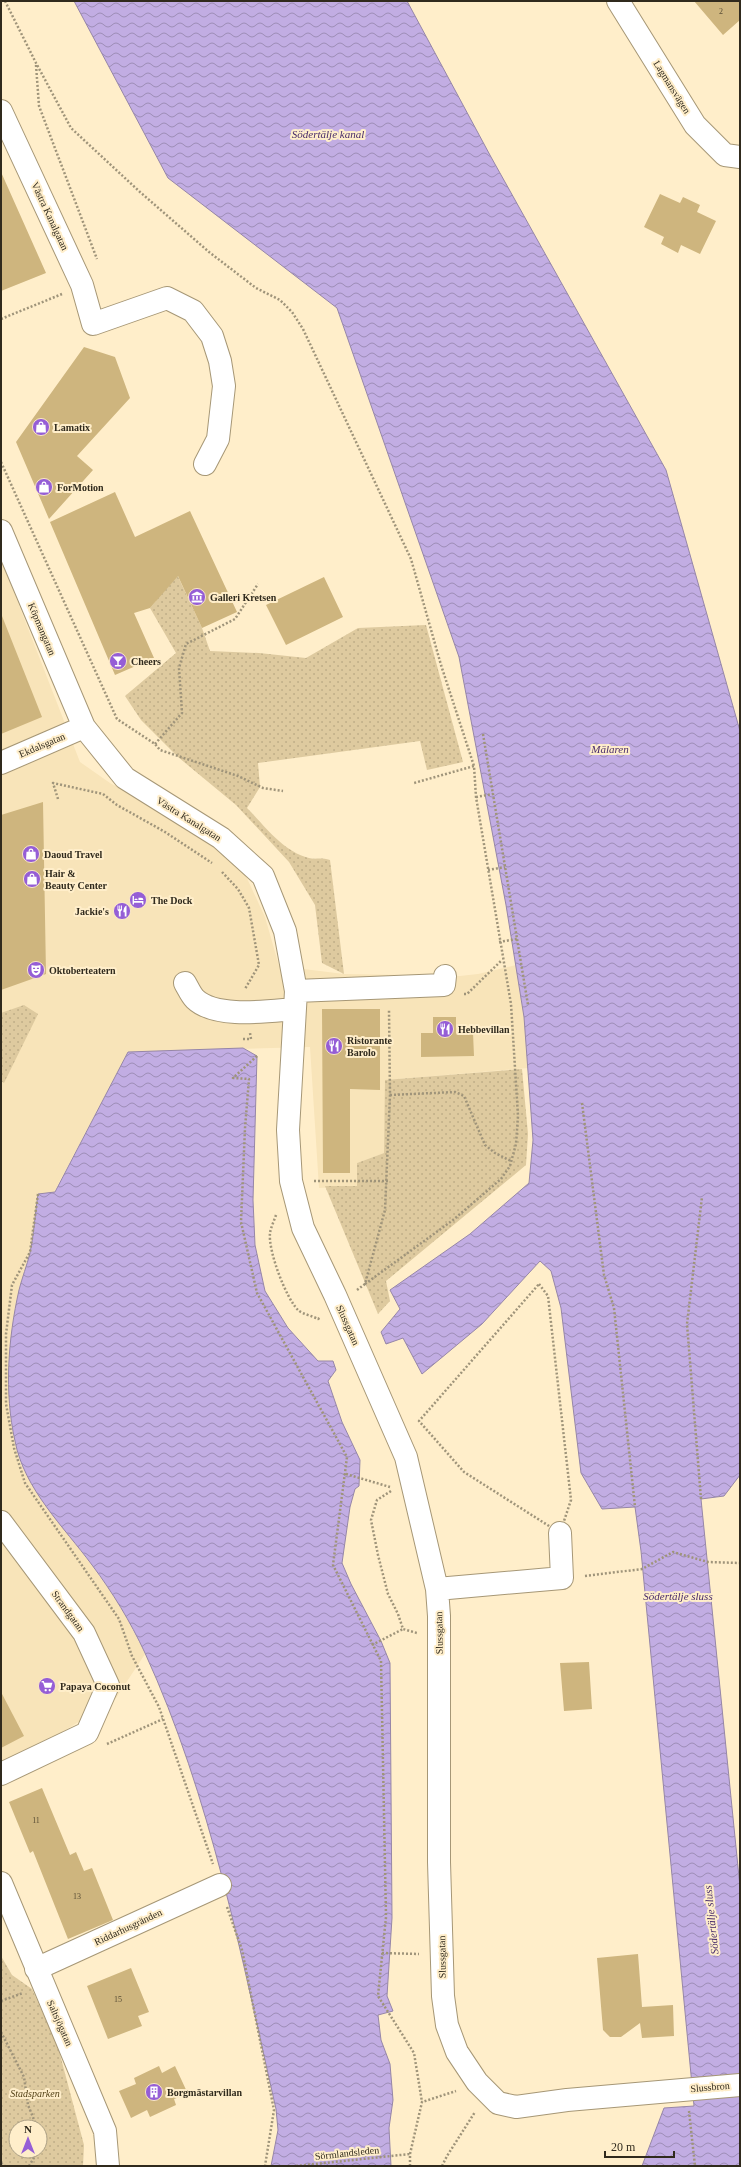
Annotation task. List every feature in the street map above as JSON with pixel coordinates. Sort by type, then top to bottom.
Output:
[{"type":"street","name":"Lagmansvägen","points":[[618,1],[695,125],[725,155],[740,157]]},
{"type":"street","name":"Västra Kanalgatan","points":[[1,111],[82,285],[92,324],[167,298],[193,311],[212,336],[220,361],[224,386],[218,439],[206,464]]},
{"type":"street","name":"Köpmangatan","points":[[1,531],[84,727]]},
{"type":"street","name":"Västra Kanalgatan","points":[[84,727],[125,778],[221,838],[263,876],[285,931],[295,1000]]},
{"type":"street","name":"Ekdalsgatan","points":[[1,763],[84,727]]},
{"type":"street","points":[[185,983],[195,999],[207,1006],[222,1010],[247,1012],[375,983],[445,981]]},
{"type":"street","name":"Slussgatan","points":[[295,1000],[288,1130],[291,1181],[303,1228],[339,1305],[406,1457],[437,1589],[439,1636],[439,1862],[443,1996],[447,2025],[457,2052],[482,2088],[498,2103],[516,2107],[567,2100],[685,2098]]},
{"type":"street","name":"Strandgatan","points":[[1,1522],[84,1633],[108,1685],[87,1733],[1,1774]]},
{"type":"street","points":[[437,1589],[562,1578],[560,1534]]},
{"type":"street","name":"Saltsjögatan","points":[[1,1883],[105,2132],[108,2166]]},
{"type":"street","name":"Riddarhusgränden","points":[[36,1969],[220,1885]]},
{"type":"street","name":"Slussbron","points":[[685,2098],[740,2085]]},
{"type":"path","points":[[5,1],[71,128],[140,192],[209,252],[256,288],[280,300],[292,312],[303,329],[411,559],[441,665],[474,766],[476,798],[502,960],[511,1004],[518,1116],[516,1144],[511,1162],[501,1179],[459,1214],[339,1305],[318,1319],[299,1311],[275,1265],[270,1243],[270,1232],[276,1215],[287,1207],[297,1205]]},
{"type":"path","points":[[36,63],[39,106],[98,261]]},
{"type":"path","points":[[1,319],[82,285]]},
{"type":"path","points":[[1,462],[117,719],[155,744],[160,750],[238,776],[263,788],[283,791]]},
{"type":"path","points":[[155,744],[182,713],[179,668],[186,644],[236,619],[258,584]]},
{"type":"path","points":[[483,734],[528,1005]]},
{"type":"path","points":[[414,783],[474,766]]},
{"type":"path","points":[[58,799],[53,783],[103,794],[117,805],[165,832],[215,865]]},
{"type":"path","points":[[476,798],[493,794]]},
{"type":"path","points":[[488,870],[505,867]]},
{"type":"path","points":[[220,870],[238,889],[249,908],[259,965],[245,990],[251,1039],[243,1039]]},
{"type":"path","points":[[499,942],[517,939]]},
{"type":"path","points":[[445,981],[455,994],[467,994],[502,960]]},
{"type":"path","points":[[365,1284],[385,1210],[388,1181],[390,1095],[375,983]]},
{"type":"path","points":[[257,1056],[233,1078],[249,1079],[245,1128],[241,1222],[257,1293],[348,1457],[333,1565],[381,1661],[386,1917],[378,1996],[414,2053],[422,2102],[410,2154],[410,2166]]},
{"type":"path","points":[[390,1095],[455,1092],[464,1096],[485,1145],[495,1153],[511,1162]]},
{"type":"path","points":[[582,1103],[604,1275],[614,1308],[635,1507]]},
{"type":"path","points":[[291,1181],[388,1181]]},
{"type":"path","points":[[38,1194],[30,1252],[12,1285],[6,1334],[6,1404],[14,1448],[25,1483],[119,1619],[132,1656],[159,1707],[242,1950],[274,2110],[264,2166]]},
{"type":"path","points":[[701,1499],[687,1324],[702,1197]]},
{"type":"path","points":[[539,1284],[548,1296],[571,1500],[560,1534],[464,1472],[420,1421],[539,1284]]},
{"type":"path","points":[[346,1474],[394,1489],[377,1500],[371,1520],[388,1594],[398,1614],[403,1629]]},
{"type":"path","points":[[562,1578],[642,1569],[673,1552],[708,1562],[740,1563]]},
{"type":"path","points":[[372,1645],[403,1629],[439,1636]]},
{"type":"path","points":[[382,1952],[442,1955]]},
{"type":"path","points":[[1,2032],[24,2077],[28,2105],[34,2119]]},
{"type":"path","points":[[422,2102],[446,2095],[482,2088]]},
{"type":"path","points":[[442,2166],[482,2088]]},
{"type":"path","points":[[685,2098],[695,2166]]},
{"type":"path","name":"Sörmlandsleden","points":[[296,2166],[410,2154]]},
{"type":"path","points":[[1,2163],[5,2166]]},
{"type":"shaded area","points":[[1,559],[80,762],[110,783],[205,835],[245,874],[265,917],[279,966],[344,974],[460,976],[478,974],[516,965],[524,1017],[528,1068],[386,1080],[384,1153],[357,1163],[357,1186],[319,1188],[310,1047],[128,1052],[54,1192],[30,1252],[19,1291],[15,1443],[21,1465],[33,1486],[119,1603],[145,1654],[116,1698],[36,1749],[1,1764]]},
{"type":"green space","points":[[161,540],[202,628],[210,651],[259,653],[306,658],[358,628],[426,625],[463,762],[427,770],[420,741],[258,763],[260,787],[247,808],[282,844],[291,850],[309,858],[330,860],[344,974],[322,963],[315,905],[289,862],[236,805],[178,757],[141,720],[125,696],[176,653],[150,608],[156,601]]},
{"type":"green space","points":[[24,1005],[38,1014],[4,1083],[1,1081],[1,1013]]},
{"type":"green space","points":[[522,1069],[528,1134],[526,1165],[386,1281],[390,1301],[378,1314],[325,1186],[357,1186],[357,1163],[384,1153],[385,1080]]},
{"type":"green space","name":"Stadsparken","points":[[1,1956],[12,1975],[32,1989],[58,2047],[84,2145],[83,2166],[1,2166]]},
{"type":"water","name":"Södertälje kanal","points":[[74,1],[407,1],[491,157],[666,470],[740,731],[740,1475],[724,1496],[701,1499],[740,1887],[740,2166],[642,2166],[664,2108],[694,2106],[641,1551],[635,1507],[602,1509],[581,1473],[561,1308],[551,1271],[540,1261],[482,1324],[422,1374],[403,1338],[386,1344],[381,1332],[400,1309],[390,1290],[470,1234],[529,1183],[533,1140],[524,1017],[506,905],[459,657],[337,308],[168,178]]},
{"type":"water","points":[[243,1048],[257,1056],[253,1200],[255,1245],[265,1291],[288,1328],[318,1361],[333,1361],[336,1370],[328,1381],[342,1422],[360,1460],[359,1486],[355,1489],[350,1507],[342,1563],[351,1584],[381,1641],[390,1663],[392,1918],[387,1996],[393,2011],[378,2015],[381,2040],[390,2064],[393,2100],[389,2128],[391,2166],[271,2166],[278,2130],[276,2109],[237,1935],[206,1820],[188,1763],[168,1708],[145,1653],[121,1608],[100,1576],[46,1507],[27,1475],[20,1459],[15,1441],[9,1404],[9,1366],[12,1327],[19,1290],[33,1239],[38,1194],[55,1192],[128,1052]]},
{"type":"building","points":[[694,1],[740,1],[740,20],[723,35]]},
{"type":"building","points":[[1,172],[46,273],[1,291]]},
{"type":"building","points":[[660,194],[680,203],[683,197],[700,205],[697,212],[716,221],[700,254],[681,245],[678,253],[661,244],[664,237],[644,227]]},
{"type":"building","points":[[84,347],[115,357],[130,398],[77,456],[93,470],[49,519],[16,442]]},
{"type":"building","points":[[115,492],[135,537],[190,511],[237,612],[202,628],[178,576],[150,608],[134,613],[154,658],[115,675],[50,522]]},
{"type":"building","points":[[324,577],[343,617],[286,645],[266,605]]},
{"type":"building","points":[[2,616],[42,717],[1,734],[1,617]]},
{"type":"building","points":[[43,802],[46,974],[1,990],[1,815]]},
{"type":"building","points":[[322,1009],[380,1009],[380,1090],[350,1089],[350,1173],[323,1173]]},
{"type":"building","points":[[433,1017],[456,1017],[456,1033],[473,1033],[474,1056],[421,1057],[421,1033],[433,1033]]},
{"type":"building","points":[[589,1662],[592,1709],[564,1711],[560,1663]]},
{"type":"building","points":[[1,1692],[24,1736],[1,1748]]},
{"type":"building","points":[[42,1788],[70,1855],[76,1852],[84,1871],[92,1868],[113,1920],[68,1939],[33,1851],[30,1853],[9,1802]]},
{"type":"building","points":[[638,1954],[642,2007],[673,2005],[674,2036],[642,2038],[640,2023],[621,2037],[610,2037],[603,2030],[597,1958]]},
{"type":"building","points":[[131,1968],[149,2012],[138,2016],[142,2026],[108,2039],[87,1986]]},
{"type":"building","name":"Borgmästarvillan","points":[[159,2066],[162,2073],[175,2066],[188,2094],[174,2099],[176,2105],[150,2117],[147,2110],[131,2118],[119,2091],[136,2084],[134,2078]]},
{"type":"place","name":"Lamatix","points":[[41,427]]},
{"type":"place","name":"ForMotion","points":[[44,487]]},
{"type":"place","name":"Galleri Kretsen","points":[[197,597]]},
{"type":"place","name":"Cheers","points":[[118,661]]},
{"type":"place","name":"Daoud Travel","points":[[31,854]]},
{"type":"place","name":"Hair & Beauty Center","points":[[32,879]]},
{"type":"place","name":"The Dock","points":[[138,900]]},
{"type":"place","name":"Jackie's","points":[[122,911]]},
{"type":"place","name":"Oktoberteatern","points":[[36,970]]},
{"type":"place","name":"Hebbevillan","points":[[445,1029]]},
{"type":"place","name":"Ristorante Barolo","points":[[334,1046]]},
{"type":"place","name":"Papaya Coconut","points":[[47,1686]]},
{"type":"place","name":"Borgmästarvillan","points":[[154,2092]]},
{"type":"water label","name":"Mälaren","points":[[610,749]]},
{"type":"water label","name":"Södertälje sluss","points":[[678,1596]]},
{"type":"water label","name":"Södertälje sluss","points":[[711,1920]]}]
